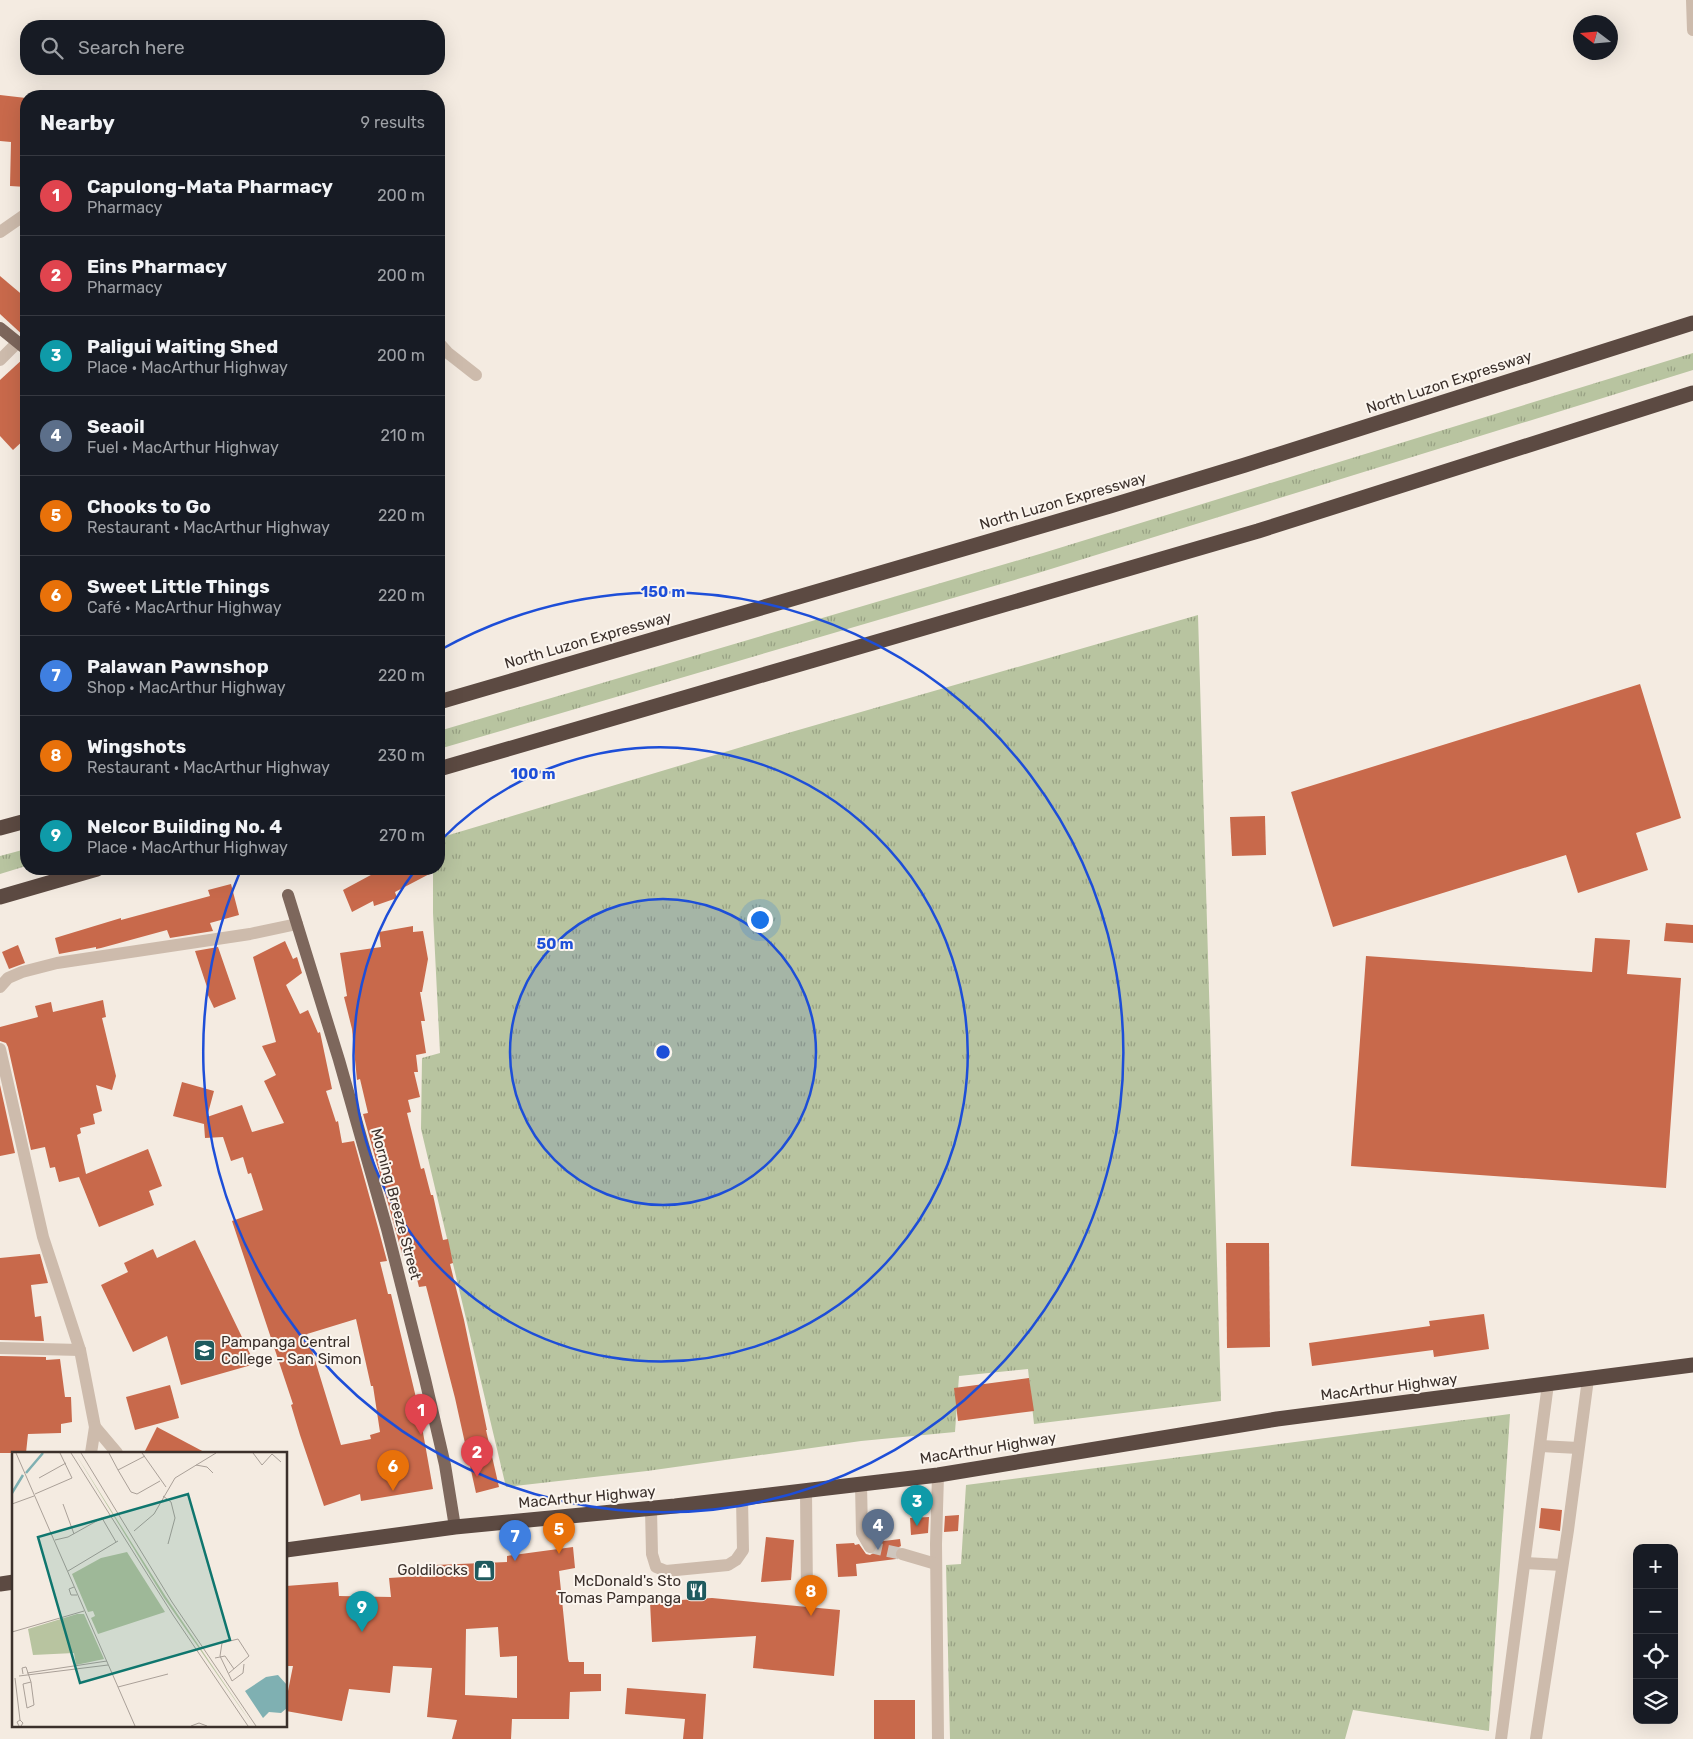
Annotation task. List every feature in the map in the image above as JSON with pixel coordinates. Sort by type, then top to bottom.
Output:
[{"type":"highway","points":[[1634,342],[1693,313]]},
{"type":"highway","name":"North Luzon Expressway","points":[[445,700],[1128,500],[1693,323]]},
{"type":"highway","points":[[445,768],[1258,531],[1693,393]]},
{"type":"highway","points":[[0,828],[20,823]]},
{"type":"highway","points":[[0,897],[77,875]]},
{"type":"highway","name":"MacArthur Highway","points":[[288,1550],[455,1527],[651,1509],[938,1475],[1277,1419],[1693,1365]]},
{"type":"main road","points":[[0,328],[20,344]]},
{"type":"main road","name":"Morning Breeze Street","points":[[288,895],[339,1060],[387,1229],[440,1446],[455,1527]]},
{"type":"street","points":[[1692,0],[1693,30]]},
{"type":"street","points":[[0,232],[20,218]]},
{"type":"street","points":[[0,360],[20,347]]},
{"type":"street","points":[[445,350],[476,375]]},
{"type":"street","points":[[0,987],[8,978],[22,972],[57,964],[250,934],[297,924]]},
{"type":"street","points":[[0,1049],[43,1236],[80,1350],[95,1427],[90,1452]]},
{"type":"street","points":[[0,1348],[80,1350]]},
{"type":"street","points":[[1536,1739],[1588,1379]]},
{"type":"street","points":[[1502,1739],[1548,1384]]},
{"type":"street","points":[[95,1427],[116,1452]]},
{"type":"street","points":[[1541,1446],[1578,1448]]},
{"type":"street","points":[[938,1475],[936,1564],[938,1739]]},
{"type":"street","points":[[861,1484],[862,1533],[870,1547]]},
{"type":"street","points":[[806,1491],[807,1595]]},
{"type":"street","points":[[651,1509],[652,1554],[656,1567],[666,1571],[728,1566],[744,1550],[742,1498]]},
{"type":"street","points":[[902,1554],[936,1564]]},
{"type":"street","points":[[1525,1563],[1562,1564]]},
{"type":"green space","points":[[1693,353],[1693,370],[1038,573],[445,747],[445,729],[1043,553]]},
{"type":"green space","points":[[1198,615],[1221,1401],[1034,1424],[1028,1369],[959,1376],[955,1432],[861,1441],[647,1471],[506,1487],[421,1129],[422,1058],[440,1053],[433,875],[445,875],[445,836],[788,733]]},
{"type":"green space","points":[[20,851],[20,868],[0,874],[0,856]]},
{"type":"green space","points":[[1510,1414],[1489,1731],[1353,1710],[1345,1739],[950,1739],[946,1565],[961,1564],[966,1485]]},
{"type":"building","points":[[0,95],[20,97],[20,187],[10,186],[11,142],[0,141]]},
{"type":"building","points":[[0,276],[20,293],[20,332],[0,314]]},
{"type":"building","points":[[20,362],[20,444],[13,450],[0,436],[0,380]]},
{"type":"building","points":[[1640,684],[1681,818],[1636,833],[1648,870],[1578,893],[1566,855],[1333,927],[1291,792]]},
{"type":"building","points":[[1265,816],[1266,855],[1232,856],[1230,817]]},
{"type":"building","points":[[371,875],[428,875],[395,892],[397,898],[374,906],[373,901],[352,912],[343,890]]},
{"type":"building","points":[[231,884],[239,915],[210,923],[213,931],[170,938],[167,930],[101,948],[96,949],[96,947],[59,954],[55,938],[121,918],[121,920],[210,896],[208,890]]},
{"type":"building","points":[[1666,923],[1693,925],[1693,943],[1664,941]]},
{"type":"building","points":[[413,926],[413,932],[423,931],[428,959],[422,992],[420,992],[425,1021],[421,1021],[426,1053],[416,1055],[418,1072],[414,1072],[420,1097],[408,1100],[411,1112],[407,1113],[421,1169],[424,1168],[431,1195],[433,1195],[443,1240],[448,1239],[453,1263],[450,1264],[464,1320],[499,1487],[476,1493],[455,1398],[426,1286],[419,1287],[411,1255],[403,1257],[363,1114],[368,1113],[360,1079],[357,1080],[352,1029],[344,997],[347,996],[340,953],[381,947],[379,932]]},
{"type":"building","points":[[1595,938],[1630,940],[1627,974],[1681,978],[1666,1188],[1351,1166],[1366,956],[1592,972]]},
{"type":"building","points":[[285,941],[293,959],[297,957],[302,973],[286,985],[300,1014],[308,1010],[318,1033],[320,1032],[332,1089],[326,1091],[336,1122],[338,1121],[342,1143],[354,1141],[387,1261],[380,1262],[388,1294],[391,1294],[419,1410],[433,1489],[361,1501],[360,1494],[324,1506],[300,1435],[291,1405],[293,1404],[232,1221],[263,1210],[251,1173],[248,1174],[243,1157],[231,1161],[223,1137],[205,1138],[204,1124],[173,1116],[182,1082],[214,1091],[207,1117],[242,1105],[252,1132],[284,1123],[264,1081],[276,1075],[262,1046],[276,1042],[253,957]],"holes":[[[356,1319],[371,1386],[373,1386],[380,1432],[370,1435],[371,1439],[341,1445],[307,1334]]]},
{"type":"building","points":[[18,945],[25,963],[9,969],[2,952]]},
{"type":"building","points":[[218,947],[236,999],[214,1008],[206,991],[208,990],[195,951]]},
{"type":"building","points":[[103,1000],[106,1017],[102,1018],[116,1076],[112,1090],[96,1085],[102,1111],[93,1114],[95,1124],[80,1128],[81,1133],[77,1135],[86,1174],[148,1149],[162,1186],[149,1191],[154,1205],[99,1227],[79,1177],[59,1182],[55,1167],[50,1168],[45,1147],[31,1150],[8,1047],[6,1043],[0,1041],[0,1027],[38,1017],[35,1006],[51,1002],[53,1012]]},
{"type":"building","points":[[0,1085],[15,1153],[0,1156]]},
{"type":"building","points":[[195,1240],[255,1364],[181,1385],[167,1336],[133,1352],[101,1285],[128,1272],[124,1263],[153,1249],[157,1258]]},
{"type":"building","points":[[1226,1243],[1269,1243],[1270,1347],[1227,1348]]},
{"type":"building","points":[[40,1254],[48,1283],[31,1285],[35,1317],[41,1316],[44,1341],[0,1340],[0,1258]]},
{"type":"building","points":[[1484,1314],[1489,1349],[1434,1357],[1433,1350],[1312,1366],[1309,1343],[1430,1326],[1429,1321]]},
{"type":"building","points":[[0,1356],[46,1357],[46,1360],[60,1359],[65,1397],[71,1397],[72,1422],[61,1424],[61,1433],[28,1434],[26,1452],[0,1453]]},
{"type":"building","points":[[1029,1378],[1034,1411],[958,1421],[954,1388]]},
{"type":"building","points":[[170,1385],[179,1418],[135,1430],[126,1397]]},
{"type":"building","points":[[157,1427],[204,1452],[144,1452]]},
{"type":"building","points":[[1541,1508],[1562,1510],[1560,1531],[1539,1528]]},
{"type":"building","points":[[959,1515],[958,1531],[944,1532],[945,1516]]},
{"type":"building","points":[[929,1517],[928,1533],[911,1535],[910,1518]]},
{"type":"building","points":[[766,1537],[794,1540],[791,1580],[761,1582]]},
{"type":"building","points":[[900,1539],[901,1546],[894,1552],[896,1559],[856,1564],[857,1576],[838,1577],[836,1544],[859,1544],[866,1554],[870,1555],[877,1551],[876,1542]]},
{"type":"building","points":[[573,1547],[575,1568],[559,1571],[568,1659],[569,1662],[584,1662],[584,1674],[601,1674],[601,1691],[570,1692],[569,1719],[512,1719],[511,1739],[452,1739],[457,1720],[427,1717],[432,1668],[393,1666],[390,1693],[349,1689],[342,1721],[288,1711],[288,1691],[293,1666],[288,1666],[288,1586],[338,1582],[339,1596],[391,1597],[389,1578],[435,1575],[435,1565],[507,1562],[507,1556]],"holes":[[[498,1627],[500,1657],[517,1656],[517,1698],[465,1695],[466,1629]]]},
{"type":"building","points":[[712,1598],[840,1610],[834,1676],[753,1668],[756,1636],[652,1642],[650,1602]]},
{"type":"building","points":[[627,1688],[706,1694],[703,1739],[683,1739],[685,1719],[625,1714]]},
{"type":"building","points":[[874,1700],[915,1700],[915,1739],[874,1739]]},
{"type":"tunnel","points":[[870,1547],[902,1554]]},
{"type":"place","name":"Pampanga Central College - San Simon","points":[[205,1351]]},
{"type":"place","name":"Capulong-Mata Pharmacy","points":[[421,1435]]},
{"type":"place","name":"Eins Pharmacy","points":[[477,1477]]},
{"type":"place","name":"Sweet Little Things","points":[[393,1491]]},
{"type":"place","name":"Paligui Waiting Shed","points":[[917,1526]]},
{"type":"place","name":"Seaoil","points":[[878,1550]]},
{"type":"place","name":"Chooks to Go","points":[[559,1554]]},
{"type":"place","name":"Palawan Pawnshop","points":[[515,1561]]},
{"type":"place","name":"Goldilocks","points":[[484,1570]]},
{"type":"place","name":"McDonald's Sto Tomas Pampanga","points":[[697,1590]]},
{"type":"place","name":"Wingshots","points":[[811,1616]]},
{"type":"place","name":"Nelcor Building No. 4","points":[[362,1632]]}]
